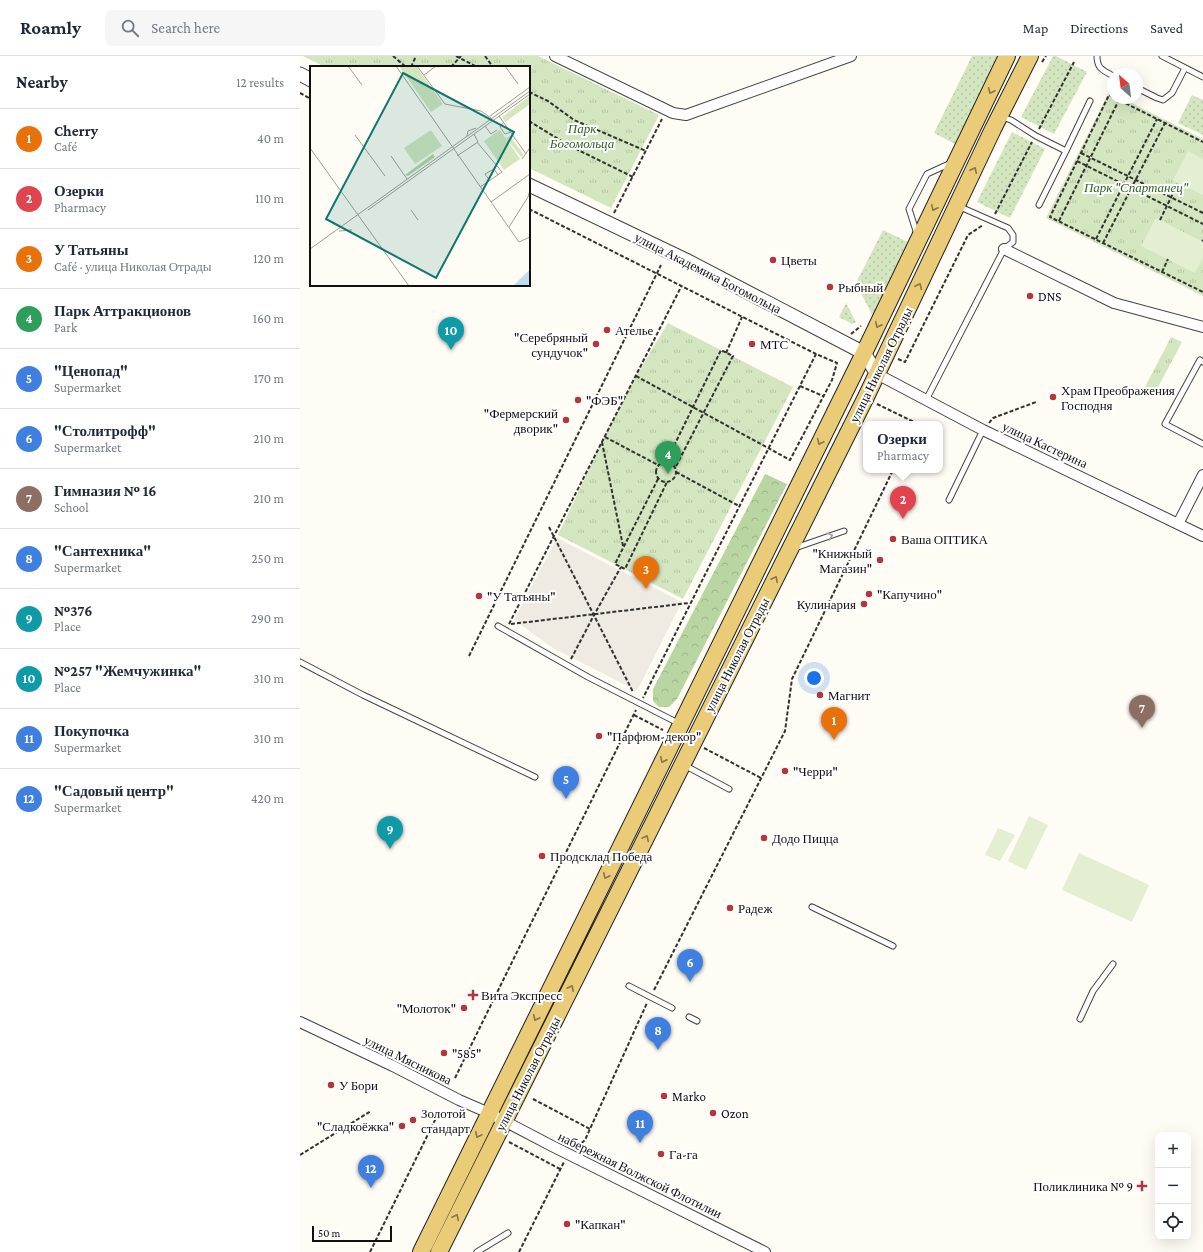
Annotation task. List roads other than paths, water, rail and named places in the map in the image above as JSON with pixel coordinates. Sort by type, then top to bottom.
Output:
[{"type":"main road","name":"улица Николая Отрады","points":[[421,1252],[674,728],[864,353],[1007,56]]},
{"type":"main road","name":"улица Николая Отрады","points":[[439,1252],[503,1121],[877,374],[1030,56]]},
{"type":"street","points":[[555,56],[666,110],[673,113],[686,115],[851,56]]},
{"type":"street","points":[[300,74],[310,79]]},
{"type":"street","name":"улица Академика Богомольца","points":[[530,185],[686,260],[864,353]]},
{"type":"street","points":[[1004,249],[1114,303],[1203,328]]},
{"type":"street","points":[[864,353],[877,374]]},
{"type":"street","name":"улица Кастерина","points":[[877,374],[983,430],[1203,536]]},
{"type":"street","points":[[1178,524],[1203,475]]},
{"type":"street","name":"улица Мясникова","points":[[300,1022],[393,1066],[503,1121]]},
{"type":"street","name":"набережная Волжской Флотилии","points":[[503,1121],[765,1252]]},
{"type":"lane","points":[[1096,56],[1098,65],[1107,72]]},
{"type":"lane","points":[[1162,56],[1203,77]]},
{"type":"lane","points":[[1143,91],[1163,100],[1172,93],[1185,68]]},
{"type":"lane","points":[[1038,205],[1090,101]]},
{"type":"lane","points":[[1000,116],[1011,120],[1036,136],[1066,151]]},
{"type":"lane","points":[[919,240],[909,209],[927,174],[958,160]]},
{"type":"lane","points":[[926,400],[1004,249],[1013,242],[1014,235],[1010,230],[992,220],[957,205]]},
{"type":"lane","points":[[1203,362],[1200,360],[1165,424],[1203,444]]},
{"type":"lane","points":[[949,500],[983,430]]},
{"type":"lane","points":[[790,550],[844,531]]},
{"type":"lane","points":[[498,626],[640,704],[674,728]]},
{"type":"lane","points":[[300,662],[363,695],[535,777]]},
{"type":"lane","points":[[683,764],[729,789]]},
{"type":"lane","points":[[812,907],[893,946]]},
{"type":"lane","points":[[1080,1019],[1092,991],[1113,964]]},
{"type":"lane","points":[[629,986],[672,1008]]},
{"type":"lane","points":[[689,1017],[697,1021]]},
{"type":"lane","points":[[477,1252],[508,1232]]},
{"type":"place","name":"Цветы","points":[[773,260]]},
{"type":"place","name":"Рыбный","points":[[830,287]]},
{"type":"place","name":"DNS","points":[[1030,296]]},
{"type":"place","name":"Ателье","points":[[607,330]]},
{"type":"place","name":"\"Серебряный сундучок\"","points":[[596,344]]},
{"type":"place","name":"МТС","points":[[752,344]]},
{"type":"place","name":"№257 \"Жемчужинка\"","points":[[451,350]]},
{"type":"place","name":"Храм Преображения Господня","points":[[1053,397]]},
{"type":"place","name":"\"ФЭБ\"","points":[[578,400]]},
{"type":"place","name":"\"Фермерский дворик\"","points":[[566,420]]},
{"type":"place","name":"Парк Аттракционов","points":[[668,474]]},
{"type":"place","name":"Озерки","points":[[903,519]]},
{"type":"place","name":"Ваша ОПТИКА","points":[[893,539]]},
{"type":"place","name":"\"Книжный Магазин\"","points":[[880,560]]},
{"type":"place","name":"У Татьяны","points":[[646,589]]},
{"type":"place","name":"\"Капучино\"","points":[[869,594]]},
{"type":"place","name":"\"У Татьяны\"","points":[[479,596]]},
{"type":"place","name":"Кулинария","points":[[864,604]]},
{"type":"place","name":"Магнит","points":[[820,695]]},
{"type":"place","name":"Гимназия № 16","points":[[1142,728]]},
{"type":"place","name":"\"Парфюм-декор\"","points":[[599,736]]},
{"type":"place","name":"Cherry","points":[[834,740]]},
{"type":"place","name":"\"Черри\"","points":[[785,771]]},
{"type":"place","name":"\"Ценопад\"","points":[[566,799]]},
{"type":"place","name":"Додо Пицца","points":[[764,838]]},
{"type":"place","name":"№376","points":[[390,849]]},
{"type":"place","name":"Продсклад Победа","points":[[542,856]]},
{"type":"place","name":"Радеж","points":[[730,908]]},
{"type":"place","name":"\"Столитрофф\"","points":[[690,982]]},
{"type":"place","name":"Вита Экспресс","points":[[473,995]]},
{"type":"place","name":"\"Молоток\"","points":[[464,1008]]},
{"type":"place","name":"\"Сантехника\"","points":[[658,1050]]},
{"type":"place","name":"\"585\"","points":[[444,1053]]},
{"type":"place","name":"У Бори","points":[[331,1085]]},
{"type":"place","name":"Marko","points":[[664,1096]]},
{"type":"place","name":"Ozon","points":[[713,1113]]},
{"type":"place","name":"Золотой стандарт","points":[[413,1120]]},
{"type":"place","name":"\"Сладкоёжка\"","points":[[402,1126]]},
{"type":"place","name":"Покупочка","points":[[640,1143]]},
{"type":"place","name":"Га-га","points":[[661,1154]]},
{"type":"place","name":"Поликлиника № 9","points":[[1142,1186]]},
{"type":"place","name":"\"Садовый центр\"","points":[[371,1188]]},
{"type":"place","name":"\"Капкан\"","points":[[567,1224]]},
{"type":"park label","name":"Парк Богомольца","points":[[582,136]]},
{"type":"park label","name":"Парк \"Спартанец\"","points":[[1136,187]]}]
